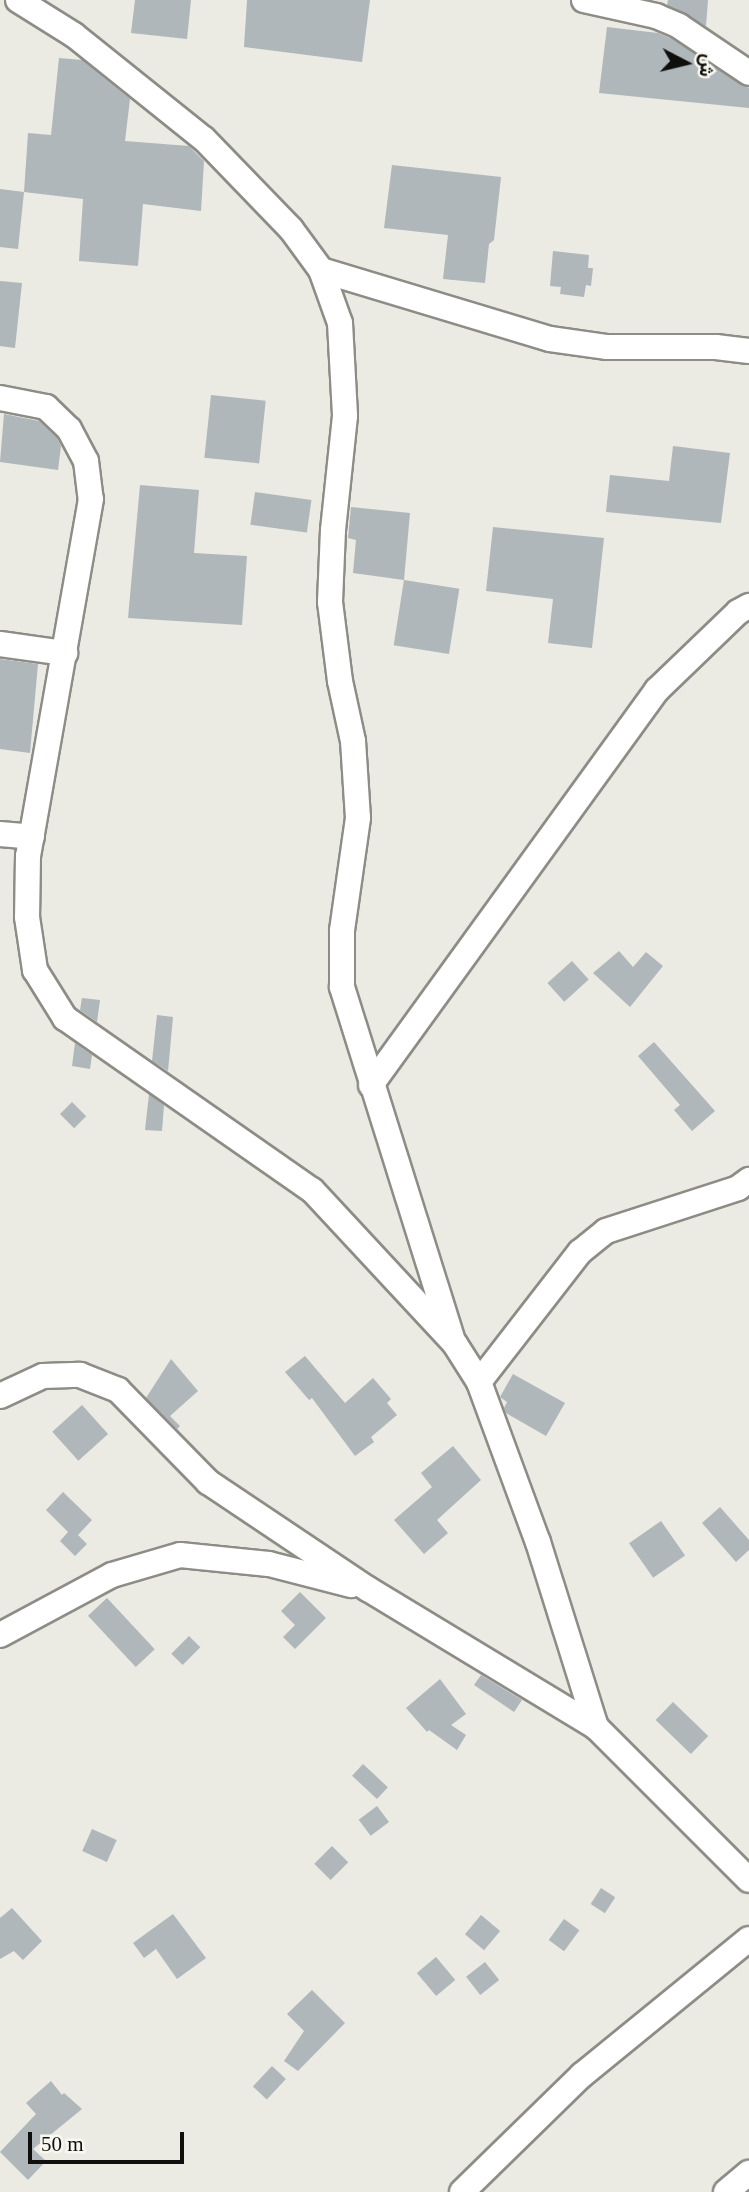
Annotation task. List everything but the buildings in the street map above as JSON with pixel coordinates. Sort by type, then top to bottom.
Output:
[{"type":"street","points":[[18,0],[74,35],[204,139],[291,229],[321,270],[340,323],[345,416],[333,530],[330,602],[340,681],[353,741],[358,818],[342,931],[342,987],[454,1345]]},
{"type":"street","points":[[584,0],[656,16],[679,26],[749,73]]},
{"type":"street","points":[[321,270],[550,340],[607,347],[716,347],[749,351]]},
{"type":"street","points":[[0,398],[46,407],[69,429],[86,461],[92,499],[28,856],[27,917],[35,971],[65,1018],[312,1190],[454,1345],[479,1382],[538,1542],[596,1727]]},
{"type":"street","points":[[371,1085],[657,690],[738,612],[749,606]]},
{"type":"street","points":[[0,644],[65,653]]},
{"type":"street","points":[[0,834],[32,837]]},
{"type":"street","points":[[479,1382],[580,1252],[606,1231],[738,1188],[749,1180]]},
{"type":"street","points":[[0,1396],[43,1376],[80,1375],[118,1390],[208,1482],[368,1589],[596,1727],[749,1880]]},
{"type":"street","points":[[0,1635],[112,1575],[180,1555],[270,1564],[368,1589]]},
{"type":"street","points":[[462,2192],[582,2075],[749,1939]]},
{"type":"street","points":[[726,2192],[749,2173]]}]
